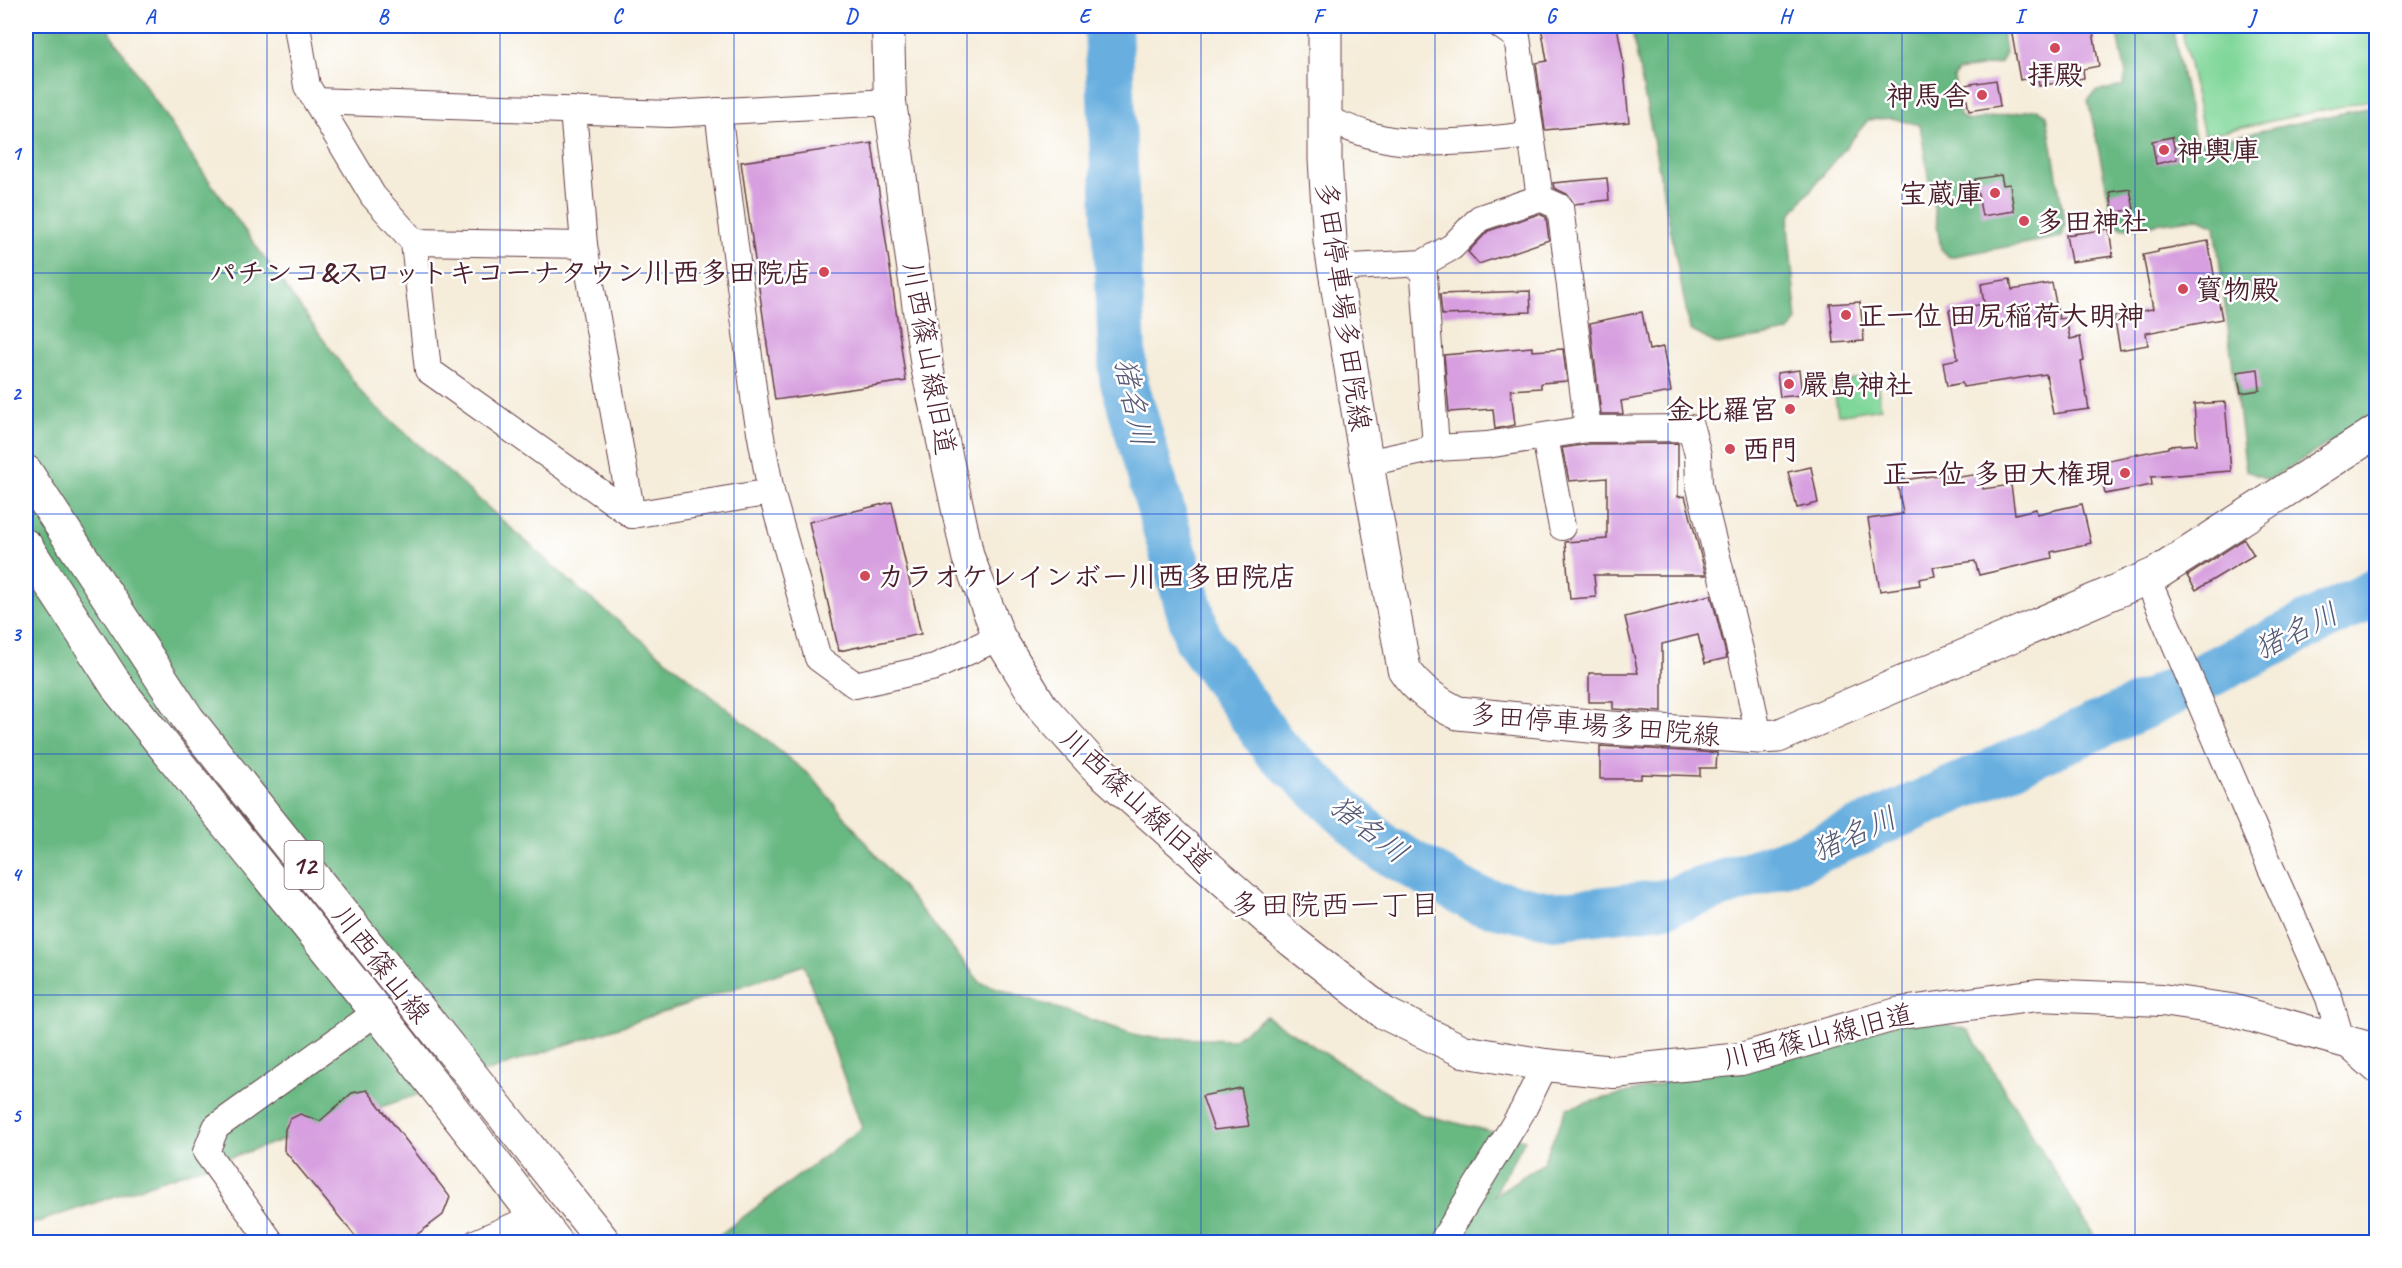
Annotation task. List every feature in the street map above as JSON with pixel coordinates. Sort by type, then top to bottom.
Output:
[{"type":"main road","name":"多田停車場多田院線","points":[[1324,26],[1325,171],[1330,241],[1366,463],[1404,669],[1410,679],[1443,706],[1458,713],[1575,724],[1759,737],[1778,736],[2147,578],[2376,432]]},
{"type":"main road","name":"川西篠山線","points":[[26,472],[188,719],[604,1242]]},
{"type":"main road","name":"川西篠山線","points":[[26,546],[120,691],[378,1012],[556,1242]]},
{"type":"street","points":[[297,26],[307,86],[374,196],[414,242],[428,370],[632,515],[771,492]]},
{"type":"street","name":"川西篠山線旧道","points":[[888,26],[890,102],[927,367],[968,557],[999,637],[1042,707],[1095,766],[1292,941],[1384,1013],[1463,1050],[1545,1065],[1614,1072],[1741,1059],[1901,1013],[2038,995],[2162,1000],[2231,1010],[2376,1050]]},
{"type":"street","points":[[1501,26],[1517,37],[1540,198]]},
{"type":"street","points":[[316,101],[669,114],[890,102]]},
{"type":"street","points":[[573,110],[584,245],[632,515]]},
{"type":"street","points":[[718,111],[756,404],[771,492],[818,658],[855,685],[935,667],[999,637]]},
{"type":"street","points":[[1324,119],[1361,132],[1399,141],[1476,141],[1530,135]]},
{"type":"street","points":[[1334,268],[1423,263],[1452,247],[1480,218],[1540,198],[1560,207],[1588,429]]},
{"type":"street","points":[[414,242],[584,245]]},
{"type":"street","points":[[1423,263],[1436,448]]},
{"type":"street","points":[[1366,463],[1436,448],[1545,437],[1588,429],[1691,428],[1698,456],[1699,484],[1747,678],[1759,737]]},
{"type":"street","points":[[1545,437],[1562,527]]},
{"type":"street","points":[[2147,578],[2329,998],[2341,1039],[2376,1070]]},
{"type":"street","points":[[271,1242],[206,1152],[216,1127],[378,1012]]},
{"type":"street","points":[[1442,1242],[1523,1110],[1545,1065]]},
{"type":"street","points":[[477,1242],[535,1217]]},
{"type":"green space","points":[[26,26],[108,26],[110,33],[202,171],[364,396],[581,591],[813,778],[980,982],[1142,1037],[1233,1040],[1266,1016],[1420,1114],[1525,1140],[1493,1196],[1542,1164],[1567,1108],[1921,1017],[1968,1030],[2098,1242],[710,1242],[862,1128],[804,965],[26,1226]]},
{"type":"green space","points":[[1631,26],[2001,26],[2005,52],[2001,63],[1958,71],[1954,78],[1960,116],[1968,121],[2037,109],[2047,115],[2065,226],[2062,237],[1949,257],[1941,249],[1920,125],[1891,118],[1868,120],[1791,214],[1788,226],[1797,321],[1788,332],[1718,345],[1690,330]]},
{"type":"green space","points":[[2116,26],[2172,26],[2195,137],[2204,143],[2376,106],[2376,414],[2269,480],[2246,471],[2215,226],[2197,218],[2123,229],[2114,223],[2088,100],[2097,91],[2123,86],[2126,74]]},
{"type":"green space","points":[[2181,26],[2376,26],[2376,99],[2204,135]]},
{"type":"green space","points":[[1876,375],[1881,408],[1838,415],[1833,383]]},
{"type":"building","points":[[1541,26],[1617,26],[1623,59],[1629,122],[1545,130],[1536,63],[1547,61]]},
{"type":"building","name":"拝殿","points":[[2034,26],[2092,26],[2099,66],[2083,69],[2084,78],[2039,86],[2038,77],[2020,80],[2011,29]]},
{"type":"building","name":"神馬舎","points":[[1996,80],[2000,106],[1969,111],[1964,85]]},
{"type":"building","name":"神輿庫","points":[[2172,137],[2177,159],[2156,164],[2152,141]]},
{"type":"building","name":"パチンコ&スロットキコーナタウン川西多田院店","points":[[872,143],[906,381],[775,400],[741,162]]},
{"type":"building","name":"宝蔵庫","points":[[2001,175],[2003,185],[2010,184],[2014,211],[1982,216],[1975,179]]},
{"type":"building","points":[[1607,178],[1609,200],[1574,204],[1567,194],[1554,188],[1553,183]]},
{"type":"building","points":[[2130,189],[2134,209],[2113,213],[2110,192]]},
{"type":"building","points":[[1539,214],[1546,217],[1549,240],[1479,264],[1468,252],[1488,231]]},
{"type":"building","points":[[2109,229],[2113,256],[2071,262],[2066,235]]},
{"type":"building","name":"寳物殿","points":[[2208,241],[2222,319],[2146,333],[2148,345],[2120,350],[2114,316],[2153,309],[2143,255]]},
{"type":"building","points":[[2010,279],[2012,290],[2052,283],[2059,319],[2066,318],[2070,339],[2080,337],[2084,361],[2081,362],[2089,409],[2053,414],[2046,374],[1963,387],[1962,383],[1947,386],[1943,362],[1958,359],[1949,310],[1984,304],[1981,284]]},
{"type":"building","points":[[1530,291],[1531,312],[1442,315],[1440,294]]},
{"type":"building","points":[[1860,302],[1864,341],[1834,343],[1830,304]]},
{"type":"building","points":[[1642,312],[1649,350],[1663,347],[1671,392],[1621,401],[1623,414],[1601,414],[1590,323]]},
{"type":"building","points":[[1532,347],[1532,351],[1563,349],[1567,381],[1541,383],[1541,388],[1511,390],[1515,425],[1495,429],[1493,409],[1449,412],[1444,355]]},
{"type":"building","points":[[2258,369],[2260,390],[2241,393],[2237,372]]},
{"type":"building","name":"嚴島神社","points":[[1799,370],[1802,395],[1780,397],[1777,373]]},
{"type":"building","points":[[2225,402],[2231,471],[2151,477],[2152,485],[2105,494],[2099,462],[2168,448],[2168,446],[2197,444],[2194,404]]},
{"type":"building","points":[[1678,443],[1678,497],[1685,496],[1706,575],[1594,575],[1596,597],[1570,599],[1565,542],[1607,539],[1607,478],[1569,481],[1562,448],[1589,444]]},
{"type":"building","points":[[1811,467],[1818,503],[1797,508],[1788,472]]},
{"type":"building","points":[[1945,474],[1946,479],[1980,474],[1983,489],[2011,485],[2015,514],[2036,509],[2037,514],[2082,504],[2091,543],[2051,552],[2052,558],[1979,575],[1975,561],[1933,567],[1935,576],[1919,579],[1920,585],[1880,591],[1868,519],[1903,514],[1897,481]]},
{"type":"building","name":"カラオケレインボー川西多田院店","points":[[892,502],[921,634],[839,651],[809,522]]},
{"type":"building","points":[[2244,539],[2254,555],[2196,590],[2187,576]]},
{"type":"building","points":[[1711,595],[1727,658],[1705,663],[1698,635],[1662,644],[1662,712],[1613,709],[1613,702],[1589,702],[1589,673],[1638,673],[1625,617]]},
{"type":"building","points":[[1600,746],[1717,753],[1716,768],[1700,768],[1700,776],[1641,774],[1641,779],[1600,779]]},
{"type":"building","points":[[1241,1088],[1249,1126],[1214,1130],[1202,1096]]},
{"type":"building","points":[[367,1090],[450,1197],[443,1215],[407,1242],[360,1242],[284,1150],[285,1129],[290,1119],[300,1114],[320,1121],[352,1093]]},
{"type":"waterway","name":"猪名川","points":[[1108,26],[1123,378],[1198,639],[1275,748],[1383,848],[1477,900],[1554,916],[1665,903],[1796,859],[2151,702],[2376,592]]},
{"type":"place","name":"拝殿","points":[[2055,48]]},
{"type":"place","name":"神馬舎","points":[[1982,95]]},
{"type":"place","name":"神輿庫","points":[[2164,150]]},
{"type":"place","name":"宝蔵庫","points":[[1995,193]]},
{"type":"place","name":"多田神社","points":[[2024,221]]},
{"type":"place","name":"パチンコ&スロットキコーナタウン川西多田院店","points":[[824,272]]},
{"type":"place","name":"寳物殿","points":[[2183,289]]},
{"type":"place","name":"正一位 田尻稲荷大明神","points":[[1846,315]]},
{"type":"place","name":"嚴島神社","points":[[1789,384]]},
{"type":"place","name":"金比羅宮","points":[[1790,409]]},
{"type":"place","name":"西門","points":[[1730,449]]},
{"type":"place","name":"正一位 多田大権現","points":[[2125,473]]},
{"type":"place","name":"カラオケレインボー川西多田院店","points":[[865,576]]},
{"type":"district","name":"多田院西一丁目","points":[[1335,905]]}]
